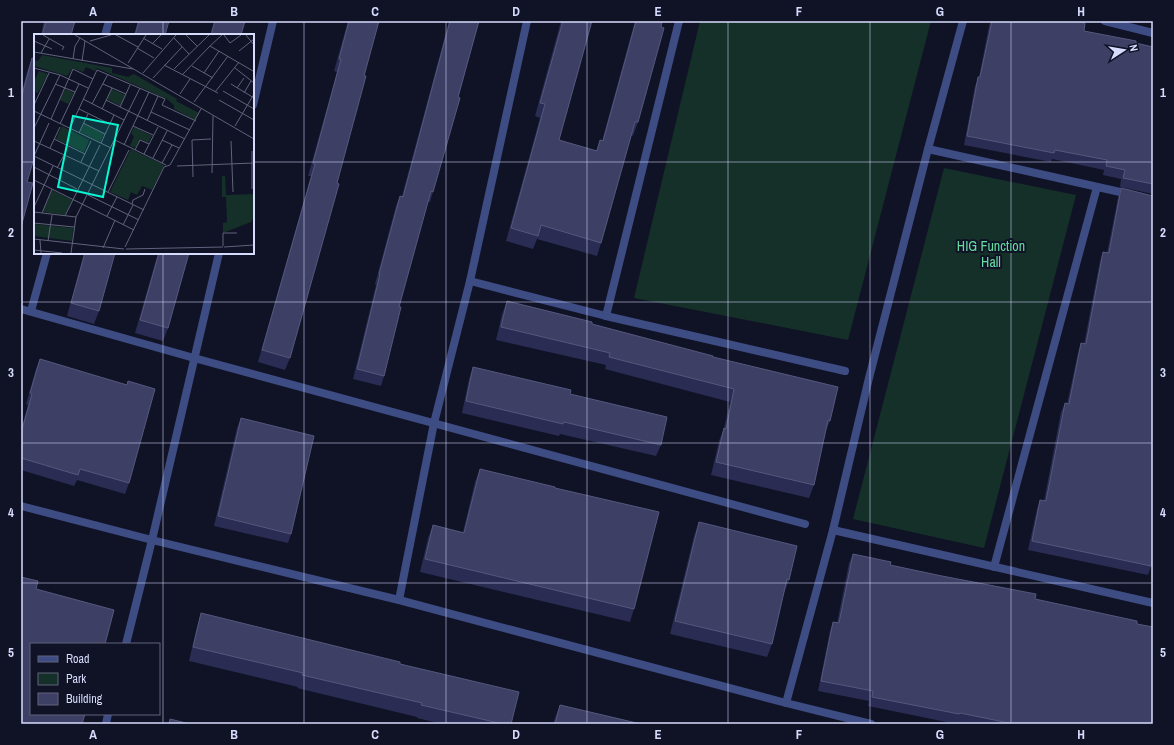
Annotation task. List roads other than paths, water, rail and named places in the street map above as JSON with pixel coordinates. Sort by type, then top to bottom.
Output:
[{"type":"street","points":[[105,34],[109,21]]},
{"type":"street","points":[[254,101],[272,21]]},
{"type":"street","points":[[399,600],[434,423],[470,281],[527,21]]},
{"type":"street","points":[[606,316],[678,21]]},
{"type":"street","points":[[786,703],[833,530],[869,378],[928,149],[963,21]]},
{"type":"street","points":[[1105,21],[1153,33]]},
{"type":"street","points":[[928,149],[1139,197]]},
{"type":"street","points":[[994,567],[1097,188]]},
{"type":"street","points":[[31,311],[47,254]]},
{"type":"street","points":[[126,643],[152,540],[219,254]]},
{"type":"street","points":[[470,281],[606,316],[845,371]]},
{"type":"street","points":[[21,309],[194,358],[805,524]]},
{"type":"street","points":[[21,506],[152,540],[399,600],[786,703],[871,724]]},
{"type":"street","points":[[833,530],[1153,603]]},
{"type":"park label","name":"HIG Function Hall","points":[[991,254]]}]
